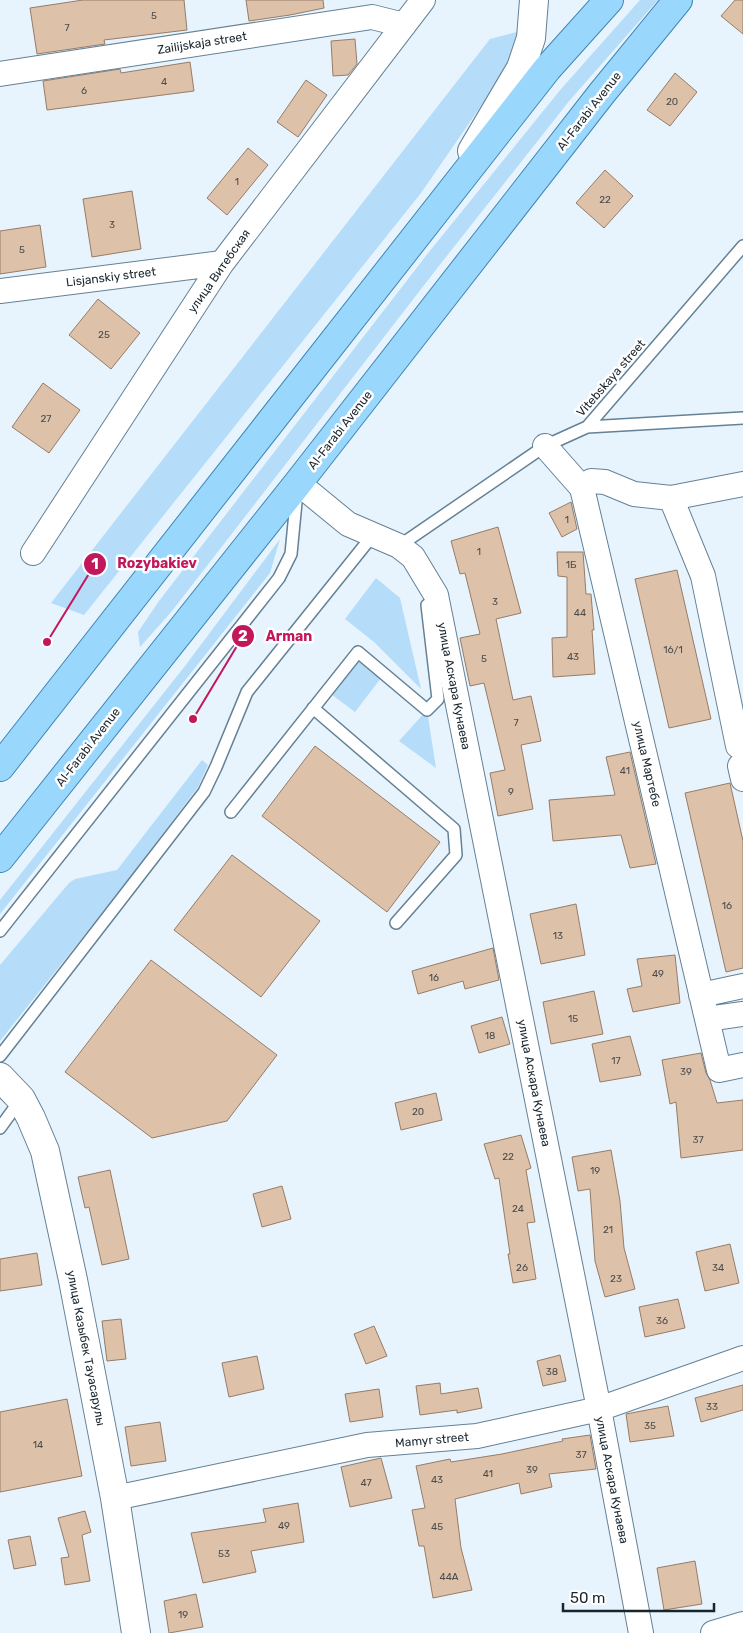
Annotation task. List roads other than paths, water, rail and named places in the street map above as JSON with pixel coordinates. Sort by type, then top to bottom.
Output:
[{"type":"main road","points":[[0,767],[547,69],[609,0]]},
{"type":"main road","name":"Al-Farabi Avenue","points":[[0,858],[298,483],[602,93],[678,0]]},
{"type":"street","name":"улица Витебская","points":[[33,553],[222,263],[424,0]]},
{"type":"street","points":[[434,214],[521,68],[531,38],[534,0]]},
{"type":"street","name":"Zailijskaja street","points":[[0,74],[372,17],[404,25]]},
{"type":"street","name":"Lisjanskiy street","points":[[0,291],[222,263]]},
{"type":"street","name":"улица Мартебе","points":[[544,446],[582,488],[719,1070],[743,1065]]},
{"type":"street","points":[[582,488],[591,481],[605,482],[634,494],[671,498],[743,484]]},
{"type":"street","points":[[298,483],[348,524],[399,546]]},
{"type":"street","points":[[671,498],[704,576],[740,764]]},
{"type":"street","name":"улица Аскара Кунаева","points":[[399,546],[412,556],[436,595],[599,1409],[641,1633]]},
{"type":"street","points":[[701,995],[743,986]]},
{"type":"street","points":[[707,1019],[743,1014]]},
{"type":"street","name":"улица Казыбек Тауасарулы","points":[[0,1077],[21,1099],[45,1151],[74,1280],[115,1498],[136,1633]]},
{"type":"street","name":"Mamyr street","points":[[115,1498],[367,1445],[477,1436],[599,1409],[743,1358]]},
{"type":"street","points":[[713,1633],[743,1624]]},
{"type":"lane","name":"Vitebskaya street","points":[[399,546],[544,446],[588,427],[743,246]]},
{"type":"lane","points":[[588,427],[743,418]]},
{"type":"lane","points":[[0,931],[279,578],[291,554],[298,483]]},
{"type":"lane","points":[[0,1056],[204,792],[246,692],[373,535]]},
{"type":"lane","points":[[231,812],[358,652],[427,710],[438,700],[424,575]]},
{"type":"lane","points":[[313,708],[454,829],[456,855],[396,923]]},
{"type":"lane","points":[[0,1128],[21,1099]]},
{"type":"place","name":"Rozybakiev","points":[[47,642]]},
{"type":"place","name":"Arman","points":[[193,719]]}]
